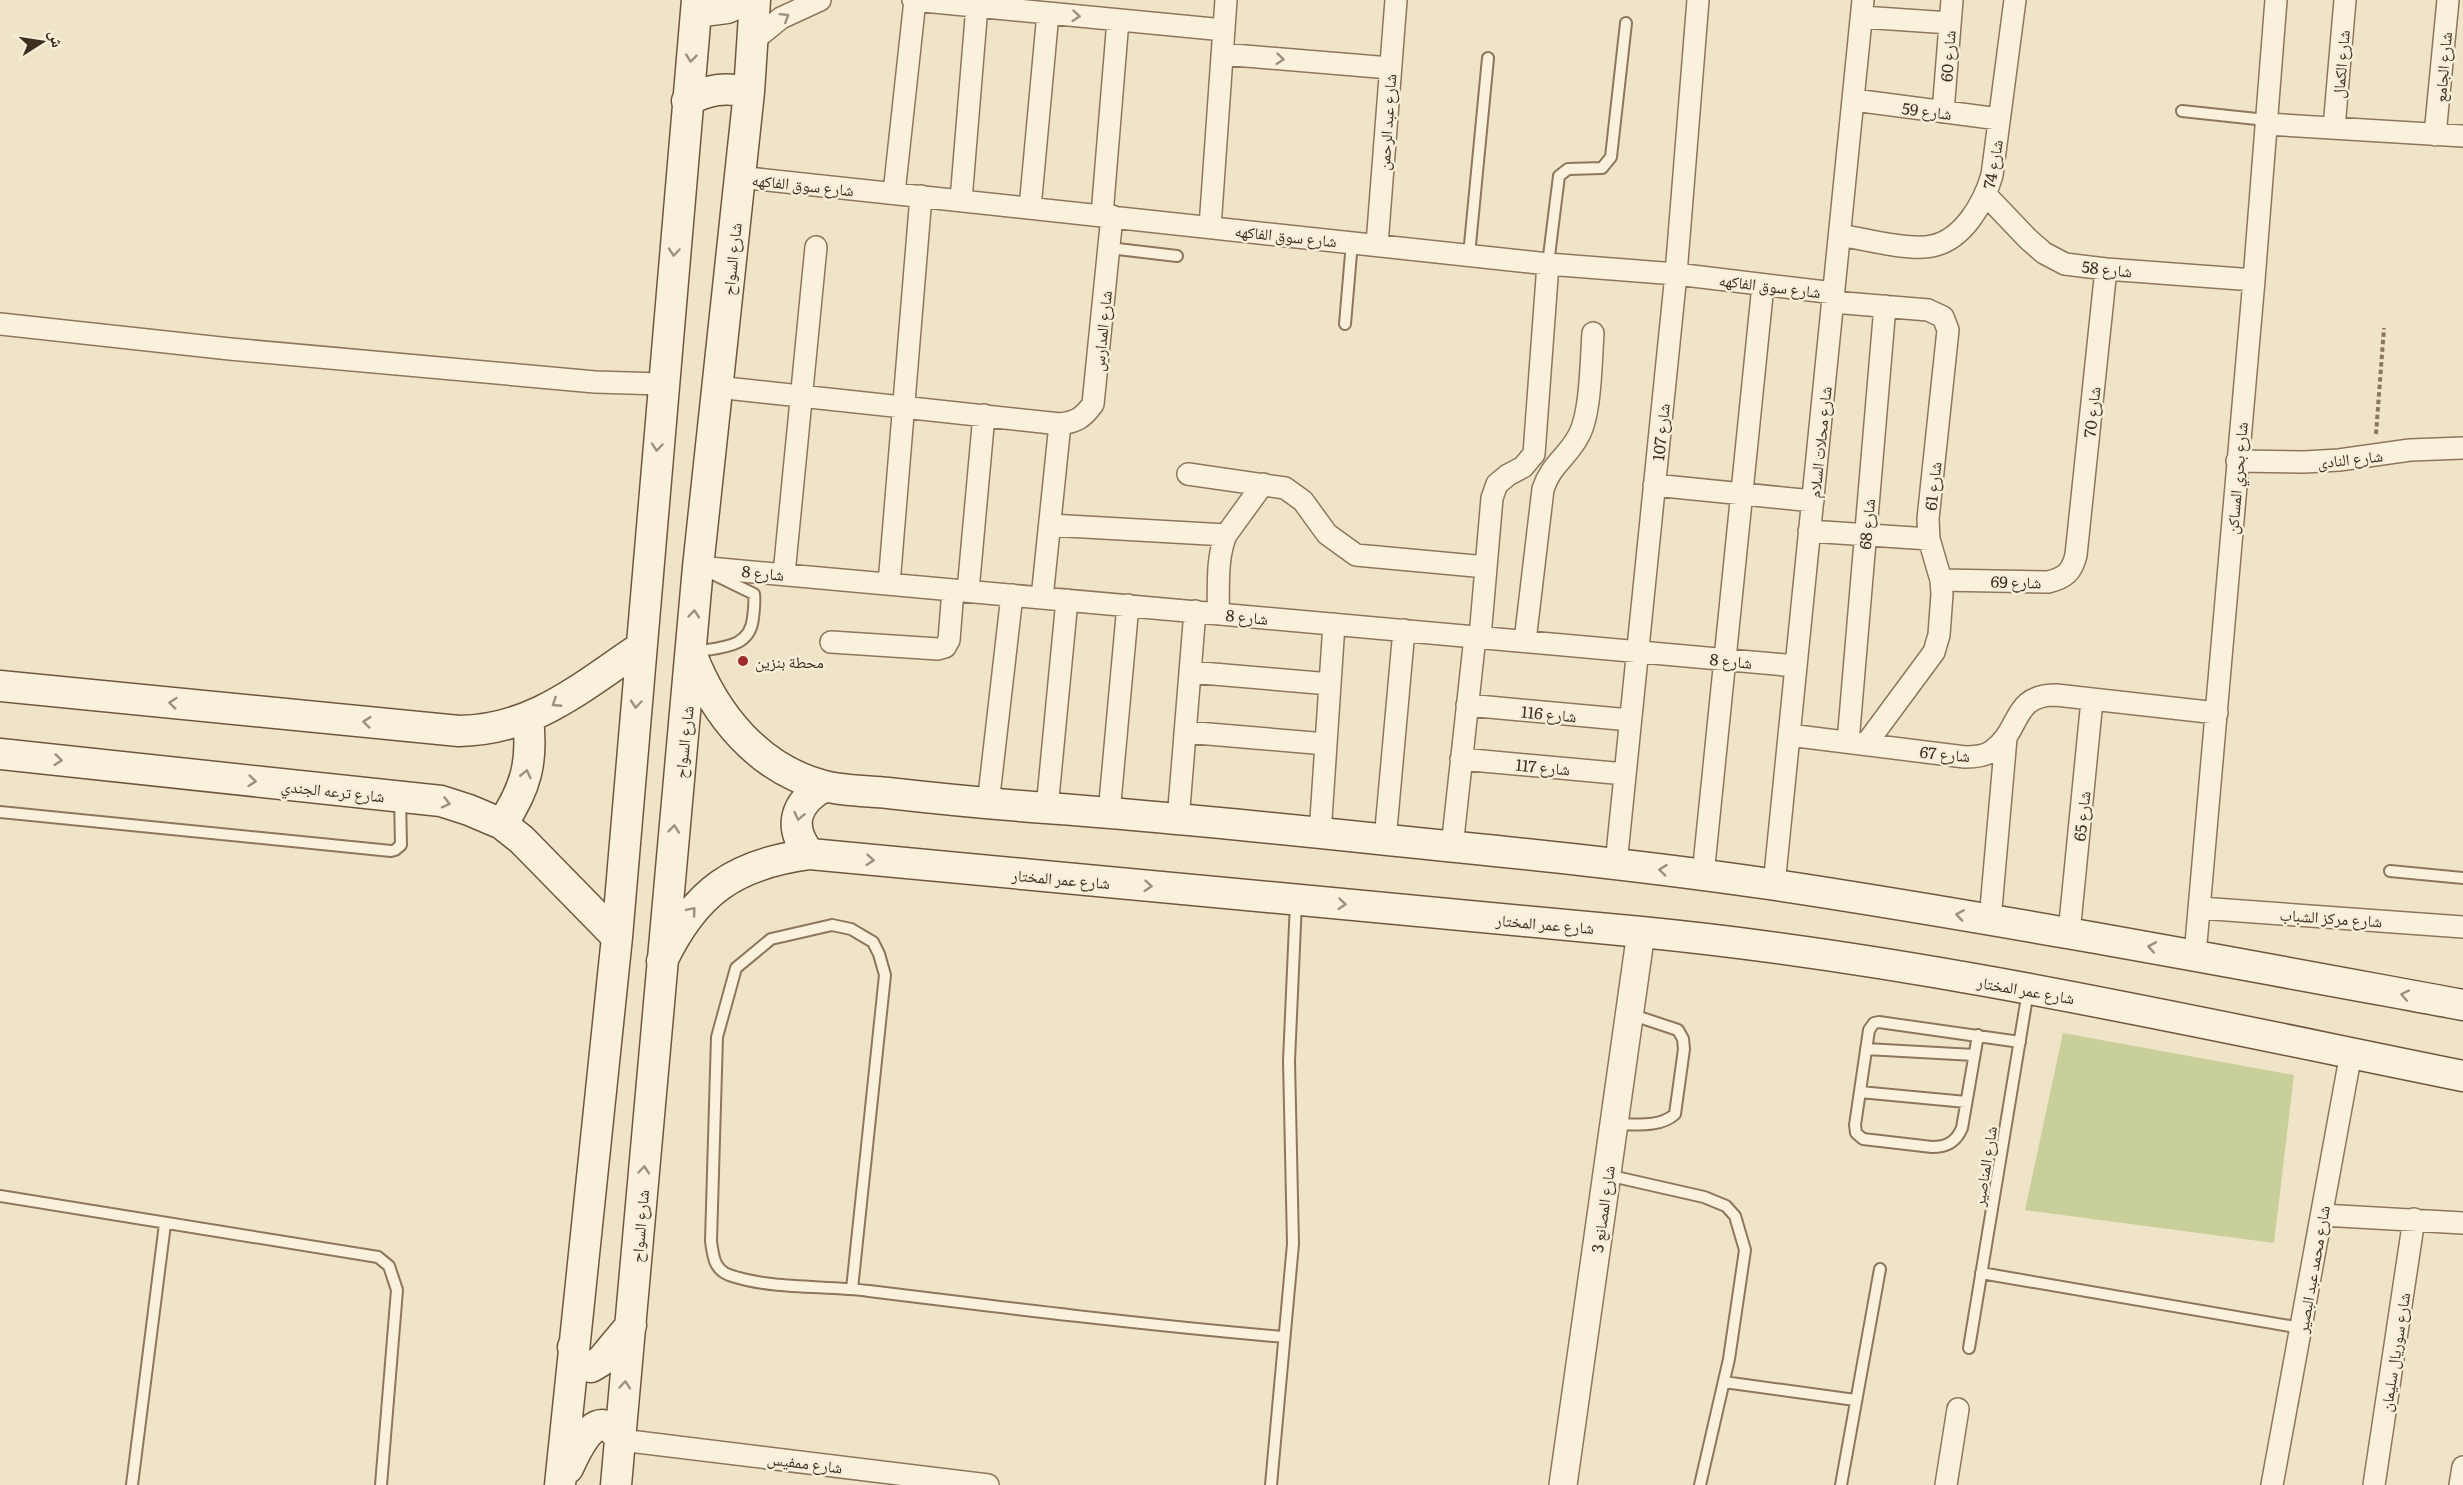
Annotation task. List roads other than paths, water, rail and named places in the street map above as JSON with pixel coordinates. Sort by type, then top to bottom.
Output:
[{"type":"main road","points":[[560,1485],[617,937],[662,384],[696,6],[727,8],[745,0]]},
{"type":"main road","name":"شارع السواح","points":[[616,1485],[698,567],[749,92],[755,0]]},
{"type":"main road","points":[[687,101],[701,93],[717,89],[749,92]]},
{"type":"main road","points":[[0,686],[459,731],[482,731],[528,719],[542,712],[640,648]]},
{"type":"main road","points":[[691,653],[703,683],[720,712],[741,736],[794,774],[825,786],[988,804],[1109,813],[1385,840],[1703,875],[2069,933],[2463,1005]]},
{"type":"main road","points":[[502,824],[524,785],[529,764],[528,719]]},
{"type":"main road","name":"شارع ترعه الجندي","points":[[0,754],[441,801],[502,824],[530,848],[617,937]]},
{"type":"main road","points":[[810,855],[798,836],[798,814],[809,795],[825,786]]},
{"type":"main road","name":"شارع عمر المختار","points":[[662,961],[682,923],[696,906],[719,885],[747,869],[778,858],[810,855],[1641,932],[1752,945],[2029,988],[2463,1076]]},
{"type":"main road","points":[[573,1347],[577,1362],[586,1367],[597,1365],[631,1325]]},
{"type":"main road","points":[[560,1485],[586,1432],[605,1427],[617,1434],[621,1440]]},
{"type":"street","points":[[754,40],[781,18],[820,0]]},
{"type":"street","points":[[894,193],[914,0],[1224,30]]},
{"type":"street","points":[[1210,227],[1226,0]]},
{"type":"street","name":"شارع عبد الرحمن","points":[[1377,244],[1396,0]]},
{"type":"street","name":"شارع 107","points":[[1616,864],[1676,274],[1698,0]]},
{"type":"street","name":"شارع 60","points":[[1943,112],[1952,0]]},
{"type":"street","name":"شارع 74","points":[[1840,235],[1911,246],[1932,246],[1950,238],[1962,228],[1986,195],[1992,175],[2015,0]]},
{"type":"street","name":"شارع بحري المساكن","points":[[2195,955],[2276,0]]},
{"type":"street","name":"شارع الكمال","points":[[2334,128],[2345,0]]},
{"type":"street","name":"شارع الجامع","points":[[2435,135],[2448,0]]},
{"type":"street","points":[[961,200],[977,6]]},
{"type":"street","points":[[1863,8],[1950,23]]},
{"type":"street","name":"شارع محلات السلام","points":[[1774,885],[1863,8]]},
{"type":"street","points":[[1030,208],[1048,13]]},
{"type":"street","name":"شارع المدارس","points":[[1060,424],[1073,423],[1085,416],[1093,404],[1109,248],[1107,216],[1118,20]]},
{"type":"street","points":[[1222,54],[1390,68]]},
{"type":"street","name":"شارع 59","points":[[1854,100],[1999,119]]},
{"type":"street","points":[[2266,122],[2463,136]]},
{"type":"street","name":"شارع سوق الفاكهه","points":[[739,177],[1548,264],[1676,274],[1833,297]]},
{"type":"street","name":"شارع 58","points":[[1986,195],[2044,254],[2065,264],[2254,280]]},
{"type":"street","points":[[889,584],[921,196]]},
{"type":"street","points":[[784,574],[816,247]]},
{"type":"street","points":[[1452,847],[1467,705],[1486,567],[1492,498],[1497,484],[1508,475],[1524,468],[1534,454],[1548,264]]},
{"type":"street","name":"شارع 70","points":[[2076,555],[2106,269]]},
{"type":"street","points":[[1703,875],[1763,285]]},
{"type":"street","name":"شارع 61","points":[[1833,297],[1885,306],[1928,310],[1943,317],[1948,330],[1928,519],[1929,539],[1941,580],[1939,635],[1934,652],[1857,743]]},
{"type":"street","name":"شارع 68","points":[[1857,743],[1865,536],[1885,306]]},
{"type":"street","points":[[0,324],[254,351],[595,382],[662,384]]},
{"type":"street","points":[[1525,641],[1543,489],[1552,467],[1571,449],[1581,432],[1587,403],[1593,333]]},
{"type":"street","points":[[717,387],[1060,424],[1042,598]]},
{"type":"street","points":[[831,642],[938,649],[945,647],[949,640],[961,590],[984,415]]},
{"type":"street","name":"شارع النادى","points":[[2237,461],[2304,462],[2374,456],[2409,450],[2463,448]]},
{"type":"street","points":[[1188,474],[1285,488],[1303,501],[1327,534],[1356,555],[1486,567]]},
{"type":"street","points":[[1218,614],[1220,554],[1226,535],[1263,484]]},
{"type":"street","points":[[1654,485],[1813,501]]},
{"type":"street","points":[[1050,525],[1226,535]]},
{"type":"street","points":[[1809,531],[1929,539]]},
{"type":"street","name":"شارع 69","points":[[1941,580],[2049,582],[2063,578],[2073,568],[2076,555]]},
{"type":"street","name":"شارع 8","points":[[698,567],[1796,666]]},
{"type":"street","points":[[988,804],[1012,595]]},
{"type":"street","points":[[1047,808],[1067,600]]},
{"type":"street","points":[[1109,813],[1128,605]]},
{"type":"street","points":[[1178,820],[1196,611]]},
{"type":"street","points":[[1320,834],[1334,624]]},
{"type":"street","points":[[1385,840],[1404,630]]},
{"type":"street","points":[[1190,672],[1330,684]]},
{"type":"street","name":"شارع 67","points":[[1789,735],[1965,758],[1991,752],[2006,738],[2026,703],[2040,695],[2217,713]]},
{"type":"street","name":"شارع 65","points":[[2069,933],[2092,700]]},
{"type":"street","name":"شارع 116","points":[[1467,705],[1630,720]]},
{"type":"street","points":[[1185,732],[1326,744]]},
{"type":"street","points":[[1990,920],[2006,738]]},
{"type":"street","name":"شارع 117","points":[[1461,759],[1625,774]]},
{"type":"street","name":"شارع مركز الشباب","points":[[2200,908],[2463,927]]},
{"type":"street","name":"شارع المصانع 3","points":[[1563,1485],[1641,932]]},
{"type":"street","name":"شارع محمد عبد البصير","points":[[2272,1485],[2351,1053]]},
{"type":"street","points":[[2322,1215],[2463,1223]]},
{"type":"street","name":"شارع سوريال سليمان","points":[[2374,1485],[2414,1219]]},
{"type":"street","points":[[1946,1485],[1958,1410]]},
{"type":"street","name":"شارع ممفيس","points":[[621,1440],[988,1485]]},
{"type":"street","points":[[2460,1485],[2463,1467]]},
{"type":"lane","points":[[1548,264],[1559,176],[1568,169],[1602,168],[1611,157],[1626,23]]},
{"type":"lane","points":[[1469,255],[1488,58]]},
{"type":"lane","points":[[2182,111],[2266,122]]},
{"type":"lane","points":[[1345,324],[1352,242]]},
{"type":"lane","points":[[1109,248],[1177,256]]},
{"type":"lane","points":[[691,653],[739,642],[747,637],[752,629],[755,598],[751,591],[698,567]]},
{"type":"lane","points":[[0,812],[391,851],[400,845],[400,797]]},
{"type":"lane","points":[[2390,871],[2463,878]]},
{"type":"lane","points":[[1271,1485],[1293,1244],[1289,1061],[1296,900]]},
{"type":"lane","points":[[852,1288],[885,975],[873,942],[851,929],[832,925],[771,939],[736,968],[717,1037],[711,1241],[714,1260],[719,1269],[729,1274],[766,1283],[852,1288],[1148,1326],[1284,1337]]},
{"type":"lane","name":"شارع المناصير","points":[[1969,1348],[2029,988]]},
{"type":"lane","points":[[1614,1125],[1659,1123],[1669,1120],[1675,1114],[1684,1049],[1683,1039],[1678,1030],[1630,1014]]},
{"type":"lane","points":[[1978,1035],[1958,1137],[1951,1143],[1941,1147],[1932,1147],[1859,1137],[1854,1129],[1871,1026],[1879,1022],[1978,1035],[2020,1042]]},
{"type":"lane","points":[[1866,1049],[1974,1055]]},
{"type":"lane","points":[[1860,1092],[1966,1102]]},
{"type":"lane","points":[[1607,1175],[1704,1197],[1726,1206],[1734,1216],[1745,1250],[1724,1382],[1700,1485]]},
{"type":"lane","points":[[0,1196],[378,1257],[389,1266],[397,1290],[381,1485]]},
{"type":"lane","points":[[132,1485],[165,1224]]},
{"type":"lane","points":[[1841,1485],[1880,1269]]},
{"type":"lane","points":[[1982,1273],[2301,1329]]},
{"type":"lane","points":[[1724,1382],[1855,1400]]},
{"type":"place","name":"محطة بنزين","points":[[743,661]]}]
